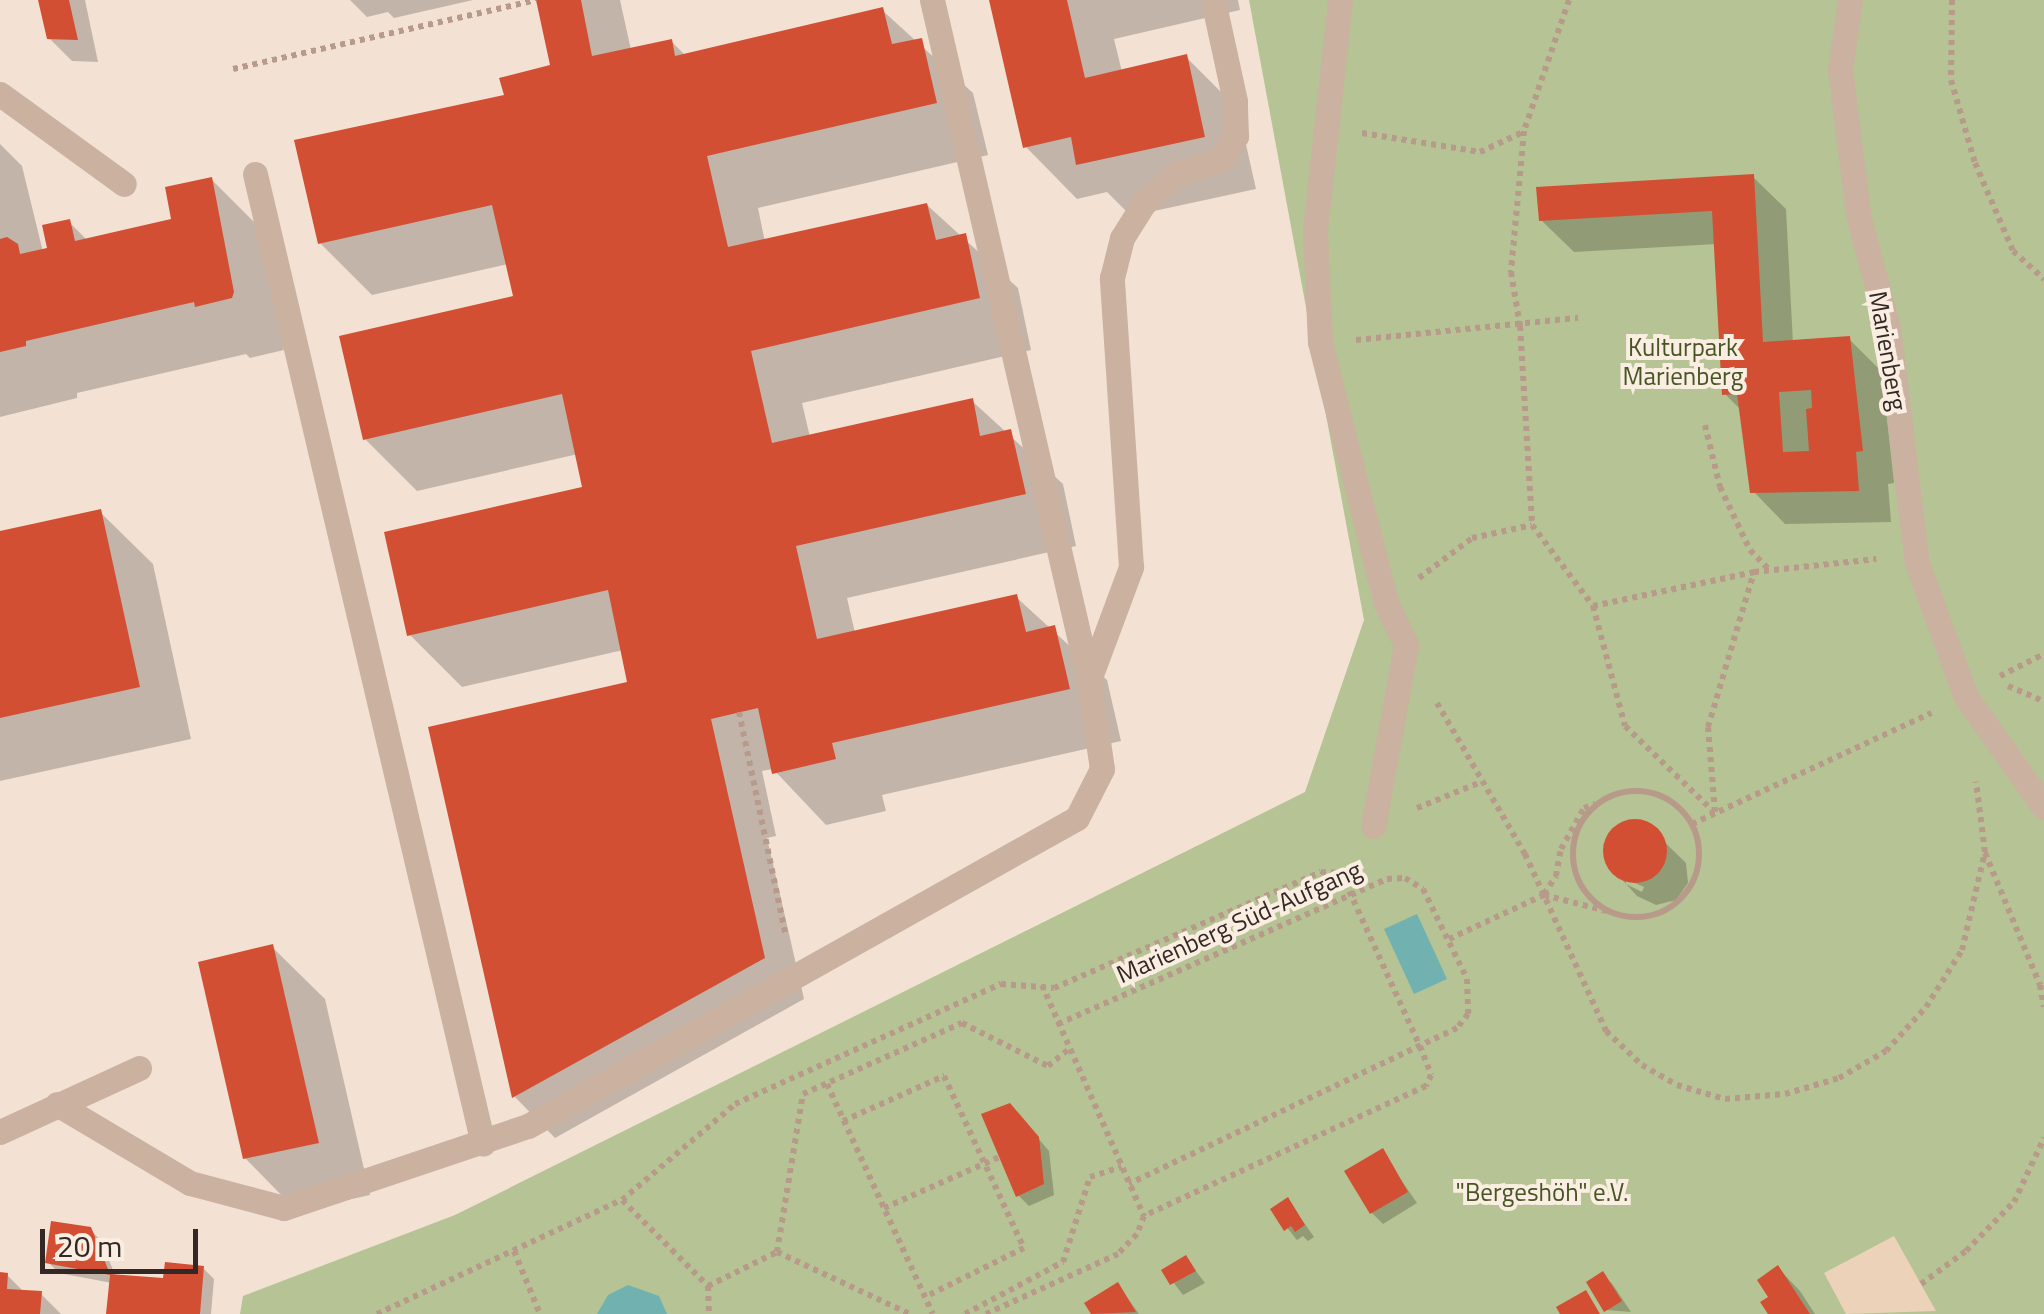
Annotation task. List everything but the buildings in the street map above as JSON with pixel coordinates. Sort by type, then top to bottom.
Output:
[{"type":"lane","points":[[57,1104],[190,1182],[284,1208],[528,1126],[1077,818],[1102,769],[1089,680],[932,0]]},
{"type":"lane","points":[[1089,680],[1131,567],[1112,278],[1122,238],[1144,204],[1176,174],[1220,160],[1236,136],[1236,101],[1212,0]]},
{"type":"lane","points":[[1340,0],[1314,232],[1320,342],[1386,604],[1406,645],[1372,826]]},
{"type":"lane","name":"Marienberg","points":[[1850,0],[1840,69],[1858,214],[1888,328],[1917,563],[1966,696],[2044,807]]},
{"type":"lane","points":[[0,94],[124,184]]},
{"type":"lane","points":[[255,174],[483,1144]]},
{"type":"lane","points":[[0,1132],[139,1068]]},
{"type":"path","points":[[233,69],[536,0]]},
{"type":"path","points":[[1952,0],[1951,80],[1975,162],[2013,251],[2044,280]]},
{"type":"path","points":[[1565,2],[1524,131],[1512,272],[1520,326],[1532,525],[1593,606],[1624,726],[1715,813]]},
{"type":"path","points":[[1326,127],[1480,152],[1524,131]]},
{"type":"path","points":[[1320,342],[1578,318]]},
{"type":"path","points":[[1704,424],[1720,486],[1750,550],[1769,570]]},
{"type":"path","points":[[1386,604],[1472,538],[1532,525]]},
{"type":"path","points":[[1593,606],[1769,570],[1884,558],[1917,563]]},
{"type":"path","points":[[1715,813],[1708,728],[1754,572]]},
{"type":"path","points":[[1406,645],[1525,854],[1606,1032],[1642,1065],[1677,1085],[1725,1099],[1784,1094],[1839,1078],[1886,1051],[1926,1007],[1962,950],[1985,852]]},
{"type":"path","points":[[1992,680],[2044,654]]},
{"type":"path","points":[[1692,824],[1966,696]]},
{"type":"path","points":[[739,712],[795,977]]},
{"type":"path","points":[[1975,774],[1985,852],[2040,985],[2044,1008]]},
{"type":"path","name":"Marienberg Süd-Aufgang","points":[[1372,826],[1481,782]]},
{"type":"path","points":[[1129,1184],[1456,1028],[1468,1014],[1467,979],[1449,939],[1544,895],[1556,876],[1561,849],[1584,808],[1642,790],[1663,797],[1692,824],[1699,860],[1686,892],[1670,907],[1650,915],[1616,913],[1579,908],[1566,899],[1544,895]]},
{"type":"path","points":[[1609,798],[1584,817],[1575,836],[1573,858],[1578,880],[1590,898],[1616,913]]},
{"type":"path","points":[[377,1314],[622,1200],[735,1104],[1001,984],[1042,984],[1054,988],[1321,872],[1341,872],[1432,1076],[1426,1086],[1144,1216],[1136,1234],[1118,1254],[986,1314]]},
{"type":"path","name":"Marienberg Süd-Aufgang","points":[[1058,1024],[1387,879],[1406,878],[1423,889],[1449,939]]},
{"type":"path","points":[[1042,984],[1144,1216]]},
{"type":"path","points":[[777,1252],[802,1094],[962,1024],[1048,1066],[1069,1049]]},
{"type":"path","points":[[843,1122],[944,1076],[1024,1248],[925,1297]]},
{"type":"path","points":[[827,1084],[934,1314]]},
{"type":"path","points":[[1922,1284],[1966,1251],[2014,1202],[2044,1138]]},
{"type":"path","points":[[884,1208],[999,1157]]},
{"type":"path","points":[[965,1314],[1063,1262],[1090,1177],[1121,1168]]},
{"type":"path","points":[[622,1200],[708,1286],[709,1314]]},
{"type":"path","points":[[514,1251],[540,1314]]},
{"type":"path","points":[[708,1286],[777,1252]]},
{"type":"path","points":[[777,1252],[910,1314]]},
{"type":"green space","name":"Kulturpark Marienberg","points":[[1249,0],[2044,0],[2044,1314],[240,1314],[243,1296],[455,1215],[1305,792],[1364,620]]},
{"type":"shaded area","points":[[1894,1236],[1936,1311],[1846,1314],[1824,1273]]},
{"type":"water","points":[[1417,914],[1447,979],[1414,994],[1384,929]]},
{"type":"water","points":[[628,1285],[659,1296],[667,1314],[597,1314],[608,1295]]},
{"type":"park label","name":"\"Bergeshöh\" e.V.","points":[[1542,1192]]}]
